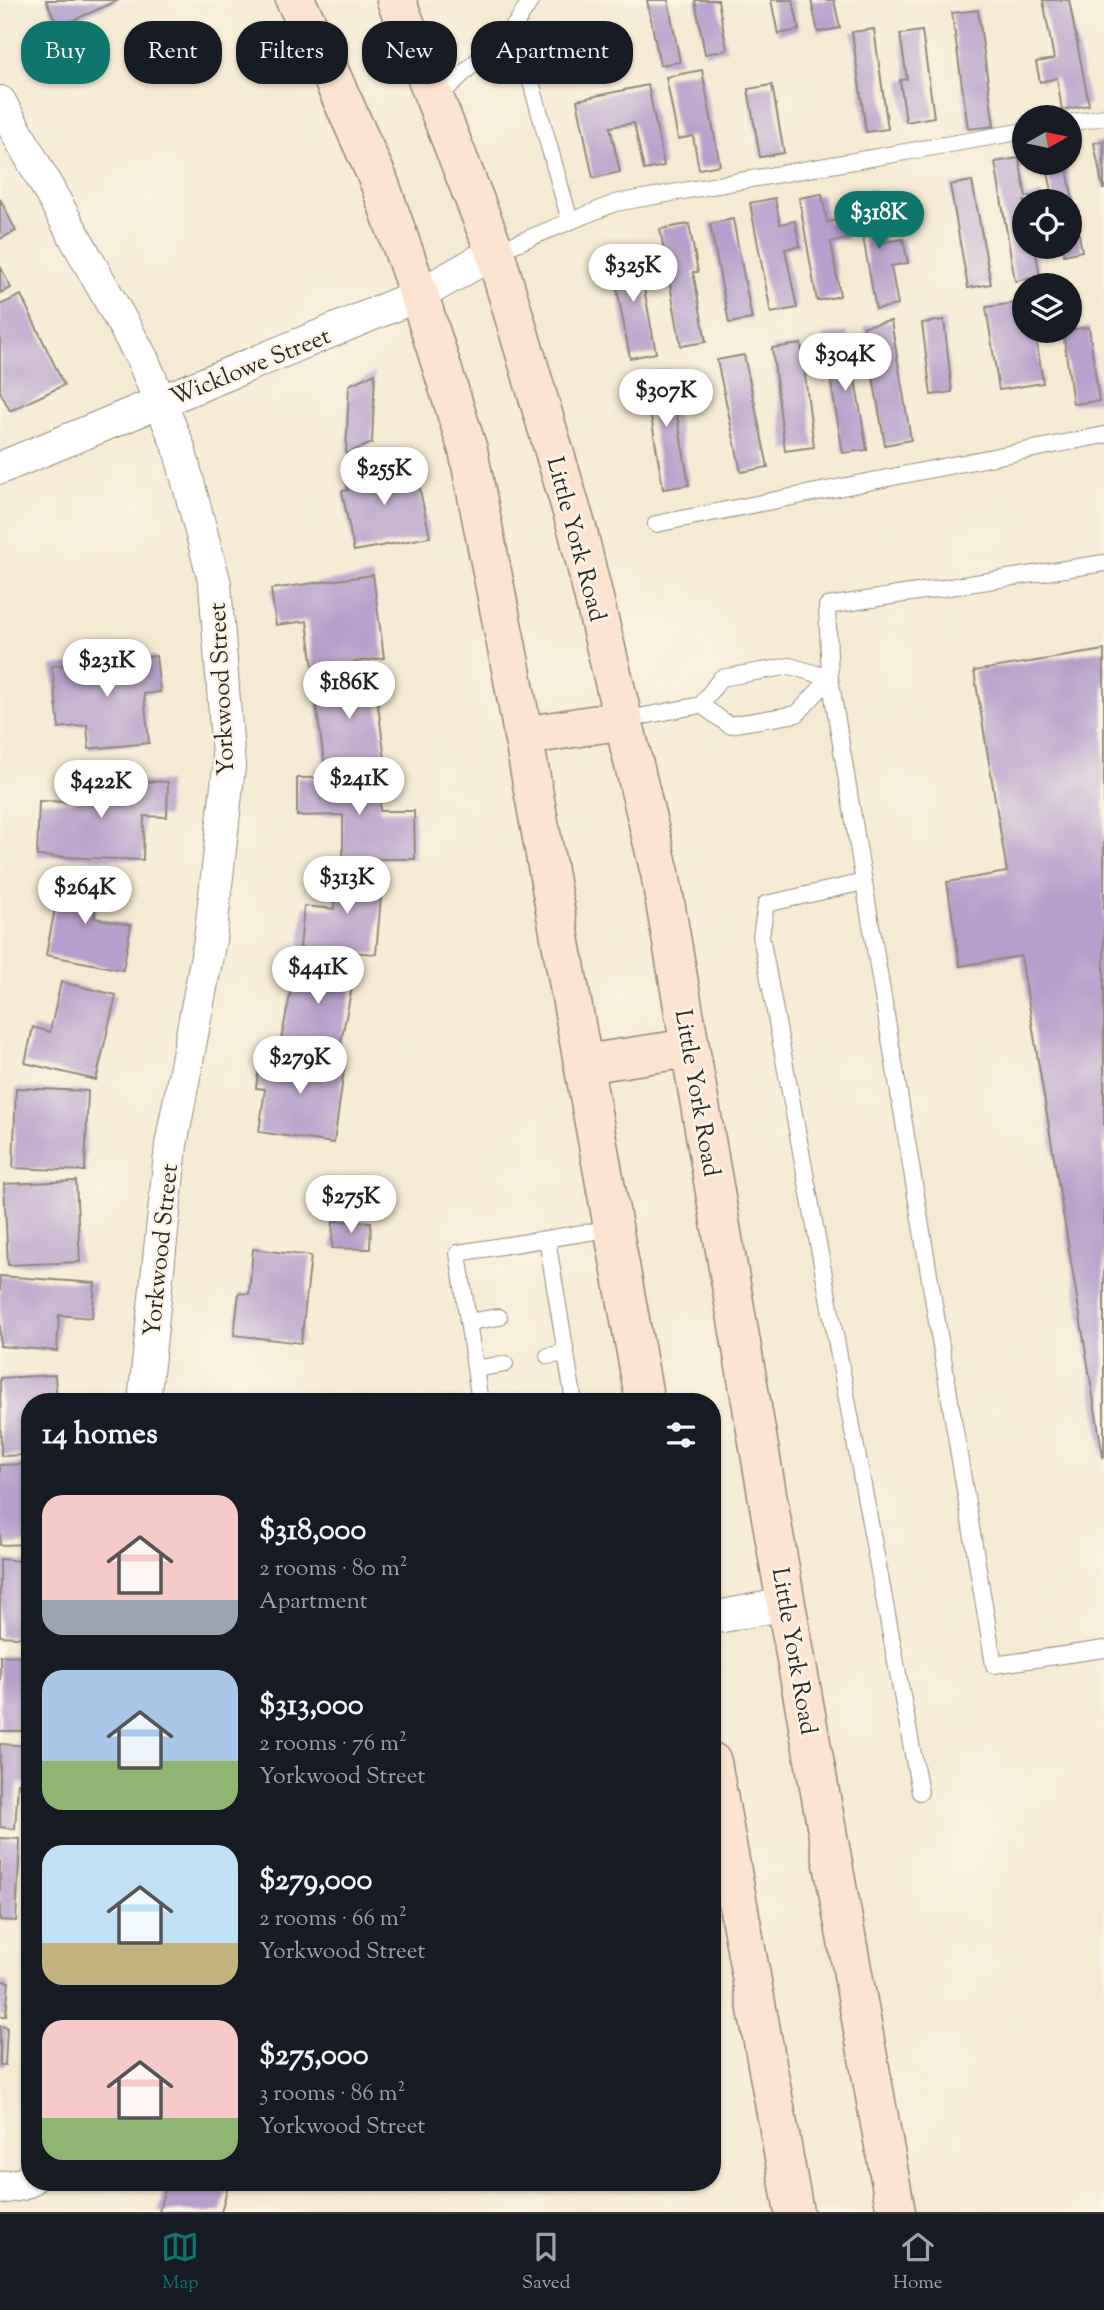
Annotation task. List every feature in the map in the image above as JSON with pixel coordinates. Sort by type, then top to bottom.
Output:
[{"type":"main road","points":[[295,0],[378,179],[419,295],[468,450],[643,1393]]},
{"type":"main road","name":"Little York Road","points":[[396,0],[495,252],[578,532],[660,873],[786,1604],[895,2212]]},
{"type":"main road","points":[[523,737],[623,720]]},
{"type":"main road","points":[[584,1064],[690,1048]]},
{"type":"main road","points":[[721,1811],[794,2212]]},
{"type":"street","name":"Yorkwood Street","points":[[0,102],[142,358],[179,449],[215,584],[229,767],[209,940],[171,1145],[145,1393]]},
{"type":"street","name":"Wicklowe Street","points":[[0,468],[419,295],[495,252]]},
{"type":"street","points":[[721,1616],[786,1604]]},
{"type":"street","points":[[0,2188],[21,2184]]},
{"type":"lane","points":[[518,21],[531,0]]},
{"type":"lane","points":[[436,99],[471,66]]},
{"type":"lane","points":[[532,84],[570,221]]},
{"type":"lane","points":[[1082,121],[1104,117]]},
{"type":"lane","points":[[495,252],[615,203],[1012,133]]},
{"type":"lane","points":[[656,524],[1104,435]]},
{"type":"lane","points":[[1104,563],[827,606],[830,678],[994,1665],[1104,1649]]},
{"type":"lane","points":[[623,720],[701,705],[721,678],[790,666],[830,678]]},
{"type":"lane","points":[[701,705],[729,724],[797,714],[830,678]]},
{"type":"lane","points":[[864,882],[765,904],[761,936],[920,1792]]},
{"type":"lane","points":[[479,1393],[458,1253],[614,1228]]},
{"type":"lane","points":[[547,1239],[569,1393]]},
{"type":"lane","points":[[541,1309],[558,1306]]},
{"type":"lane","points":[[468,1322],[499,1317]]},
{"type":"lane","points":[[548,1356],[565,1353]]},
{"type":"lane","points":[[475,1369],[505,1364]]},
{"type":"building","points":[[46,0],[119,0],[72,21],[55,21]]},
{"type":"building","points":[[647,0],[668,0],[680,62],[660,65]]},
{"type":"building","points":[[695,0],[718,0],[727,50],[705,54]]},
{"type":"building","points":[[771,0],[793,0],[799,30],[778,34]]},
{"type":"building","points":[[811,0],[834,0],[840,28],[818,32]]},
{"type":"building","points":[[1043,0],[1069,0],[1089,105],[1061,105],[1057,78],[1040,82],[1036,62],[1054,59]]},
{"type":"building","points":[[978,10],[994,126],[968,129],[952,13]]},
{"type":"building","points":[[874,29],[888,129],[866,132],[852,32]]},
{"type":"building","points":[[922,31],[934,117],[906,122],[900,80],[907,79],[900,34]]},
{"type":"building","points":[[702,70],[720,165],[699,169],[693,136],[678,139],[666,77]]},
{"type":"building","points":[[648,85],[664,166],[644,170],[634,123],[610,127],[620,172],[593,178],[577,100]]},
{"type":"building","points":[[772,85],[784,153],[760,157],[748,89]]},
{"type":"building","points":[[1104,141],[1104,189],[1103,189],[1094,143]]},
{"type":"building","points":[[1012,159],[1012,175],[1022,175],[1025,189],[1012,189],[1012,259],[1037,259],[1039,273],[1014,273],[995,162]]},
{"type":"building","points":[[1049,175],[1068,175],[1071,189],[1051,189]]},
{"type":"building","points":[[972,181],[991,284],[968,288],[950,185]]},
{"type":"building","points":[[875,189],[885,242],[903,239],[908,263],[891,266],[898,305],[876,309],[855,193]]},
{"type":"building","points":[[822,194],[827,222],[844,219],[848,239],[831,242],[840,296],[817,301],[799,198]]},
{"type":"building","points":[[775,198],[780,224],[795,221],[800,246],[785,249],[797,308],[771,313],[750,203]]},
{"type":"building","points":[[0,199],[16,231],[0,239]]},
{"type":"building","points":[[733,219],[752,319],[729,323],[710,224]]},
{"type":"building","points":[[689,224],[698,272],[693,272],[706,342],[681,346],[660,229]]},
{"type":"building","points":[[637,251],[656,353],[630,358],[611,256]]},
{"type":"building","points":[[0,266],[11,288],[0,293]]},
{"type":"building","points":[[21,295],[64,385],[10,411],[0,391],[0,305]]},
{"type":"building","points":[[1012,304],[1012,343],[1037,343],[1043,383],[999,390],[986,307]]},
{"type":"building","points":[[944,320],[952,392],[931,395],[922,323]]},
{"type":"building","points":[[891,321],[911,440],[885,445],[864,326]]},
{"type":"building","points":[[1089,327],[1099,401],[1073,404],[1065,343],[1082,343],[1082,328]]},
{"type":"building","points":[[847,332],[867,450],[843,453],[823,336]]},
{"type":"building","points":[[801,344],[814,447],[785,451],[772,348]]},
{"type":"building","points":[[744,355],[768,467],[741,472],[717,360]]},
{"type":"building","points":[[669,369],[689,485],[663,489],[644,373]]},
{"type":"building","points":[[375,373],[372,443],[346,454],[349,385]]},
{"type":"building","points":[[407,462],[410,478],[417,476],[430,537],[354,551],[342,491],[348,490],[345,474]]},
{"type":"building","points":[[373,575],[384,658],[313,668],[307,621],[276,625],[271,589]]},
{"type":"building","points":[[1104,650],[1103,1457],[1021,956],[960,966],[947,882],[1007,872],[974,671]]},
{"type":"building","points":[[156,656],[160,692],[144,694],[149,743],[89,749],[87,725],[59,728],[52,666]]},
{"type":"building","points":[[374,674],[385,760],[325,768],[313,682]]},
{"type":"building","points":[[380,777],[380,811],[414,811],[415,859],[343,859],[343,815],[297,816],[297,778]]},
{"type":"building","points":[[75,779],[168,782],[167,817],[144,816],[143,860],[37,856],[39,801],[74,802]]},
{"type":"building","points":[[337,870],[383,874],[376,954],[300,948],[304,906],[334,909]]},
{"type":"building","points":[[62,872],[101,879],[94,918],[131,925],[123,970],[46,955]]},
{"type":"building","points":[[297,960],[355,972],[339,1052],[281,1040]]},
{"type":"building","points":[[61,982],[116,995],[96,1080],[25,1063],[33,1027],[50,1032]]},
{"type":"building","points":[[261,1051],[345,1063],[334,1143],[259,1132],[265,1089],[256,1088]]},
{"type":"building","points":[[16,1088],[88,1091],[85,1171],[13,1168]]},
{"type":"building","points":[[76,1181],[80,1262],[8,1265],[4,1184]]},
{"type":"building","points":[[333,1221],[371,1222],[370,1249],[332,1248]]},
{"type":"building","points":[[253,1249],[311,1256],[301,1343],[234,1335],[239,1293],[249,1294]]},
{"type":"building","points":[[0,1276],[95,1283],[92,1318],[59,1315],[57,1351],[0,1346]]},
{"type":"building","points":[[55,1375],[56,1393],[21,1393],[21,1455],[1,1456],[0,1378]]},
{"type":"building","points":[[21,1464],[21,1544],[0,1545],[0,1465]]},
{"type":"building","points":[[0,1559],[21,1561],[21,1637],[0,1636]]},
{"type":"building","points":[[21,1655],[21,1731],[0,1731],[0,1656]]},
{"type":"building","points":[[0,1744],[21,1745],[21,1783],[18,1783],[15,1829],[0,1827]]},
{"type":"building","points":[[0,1838],[20,1839],[16,1921],[0,1920]]},
{"type":"building","points":[[0,1981],[9,1982],[6,2016],[0,2016]]},
{"type":"building","points":[[0,2026],[7,2027],[5,2065],[0,2065]]},
{"type":"building","points":[[164,2191],[227,2191],[221,2212],[159,2212]]}]
